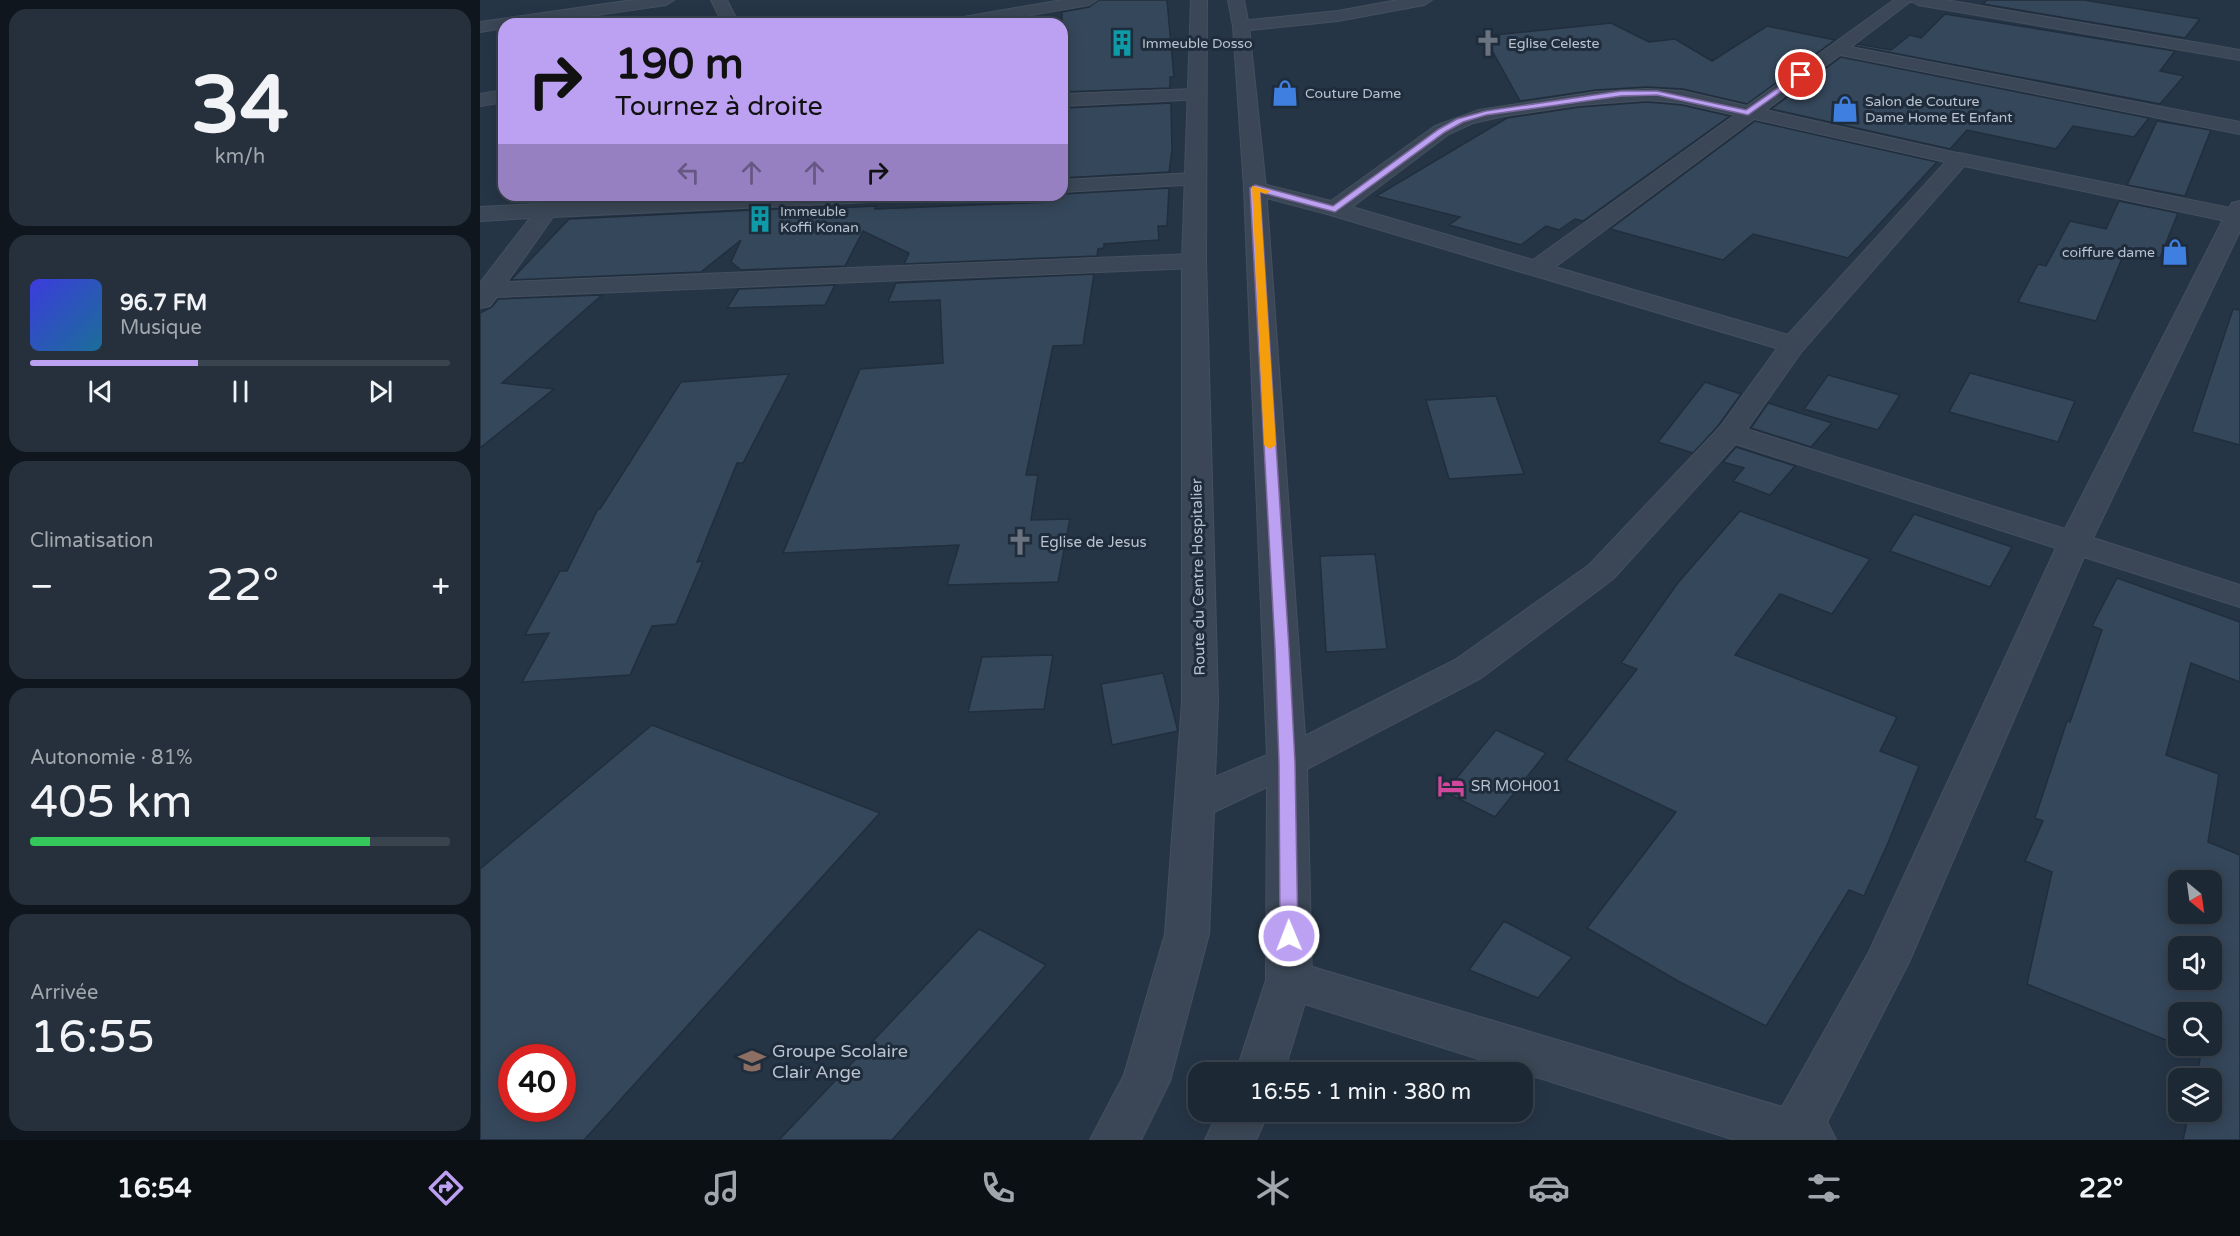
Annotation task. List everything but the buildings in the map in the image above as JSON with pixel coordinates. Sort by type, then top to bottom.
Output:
[{"type":"street","points":[[542,18],[666,0]]},
{"type":"street","points":[[719,0],[728,18]]},
{"type":"street","points":[[986,18],[1089,0]]},
{"type":"street","name":"Route du Centre Hospitalier","points":[[1115,1140],[1146,1081],[1187,934],[1200,702],[1194,261],[1199,0]]},
{"type":"street","points":[[1263,1062],[1289,980],[1287,762],[1255,188],[1238,13],[1338,16],[1424,0]]},
{"type":"street","points":[[1536,270],[1904,0]]},
{"type":"street","points":[[1918,0],[2240,55]]},
{"type":"street","points":[[480,27],[498,24]]},
{"type":"street","points":[[1836,49],[2240,128]]},
{"type":"street","points":[[1289,980],[1802,1138],[1887,962],[2074,544],[2239,214],[1959,159],[1657,93],[1621,93],[1486,113],[1460,120],[1442,130],[1335,209]]},
{"type":"street","points":[[1068,100],[1197,95]]},
{"type":"street","points":[[483,112],[498,101]]},
{"type":"street","points":[[1194,804],[1287,762],[1468,669],[1601,572],[1730,433],[1793,345],[1959,159]]},
{"type":"street","points":[[1068,186],[1194,179]]},
{"type":"street","points":[[1255,188],[1335,209],[1793,345]]},
{"type":"street","points":[[480,214],[552,203],[632,201]]},
{"type":"street","points":[[484,294],[552,203]]},
{"type":"street","points":[[484,294],[1194,261]]},
{"type":"street","points":[[1730,433],[2240,596]]},
{"type":"street","points":[[1230,1140],[1239,1122]]},
{"type":"slow traffic","points":[[1266,191],[1255,188],[1270,445]]},
{"type":"place","name":"Immeuble Dosso","points":[[1122,43]]},
{"type":"place","name":"Eglise Celeste","points":[[1488,43]]},
{"type":"place","name":"Couture Dame","points":[[1285,93]]},
{"type":"place","name":"Salon de Couture Dame Home Et Enfant","points":[[1845,109]]},
{"type":"place","name":"Immeuble Koffi Konan","points":[[760,219]]},
{"type":"place","name":"coiffure dame","points":[[2175,252]]},
{"type":"place","name":"Eglise de Jesus","points":[[1020,542]]},
{"type":"place","name":"SR MOH001","points":[[1451,786]]},
{"type":"place","name":"Groupe Scolaire Clair Ange","points":[[752,1061]]},
{"type":"route","points":[[1289,936],[1287,762],[1282,648],[1255,188],[1335,209],[1442,130],[1460,120],[1486,113],[1621,93],[1657,93],[1748,113],[1801,75]]}]
